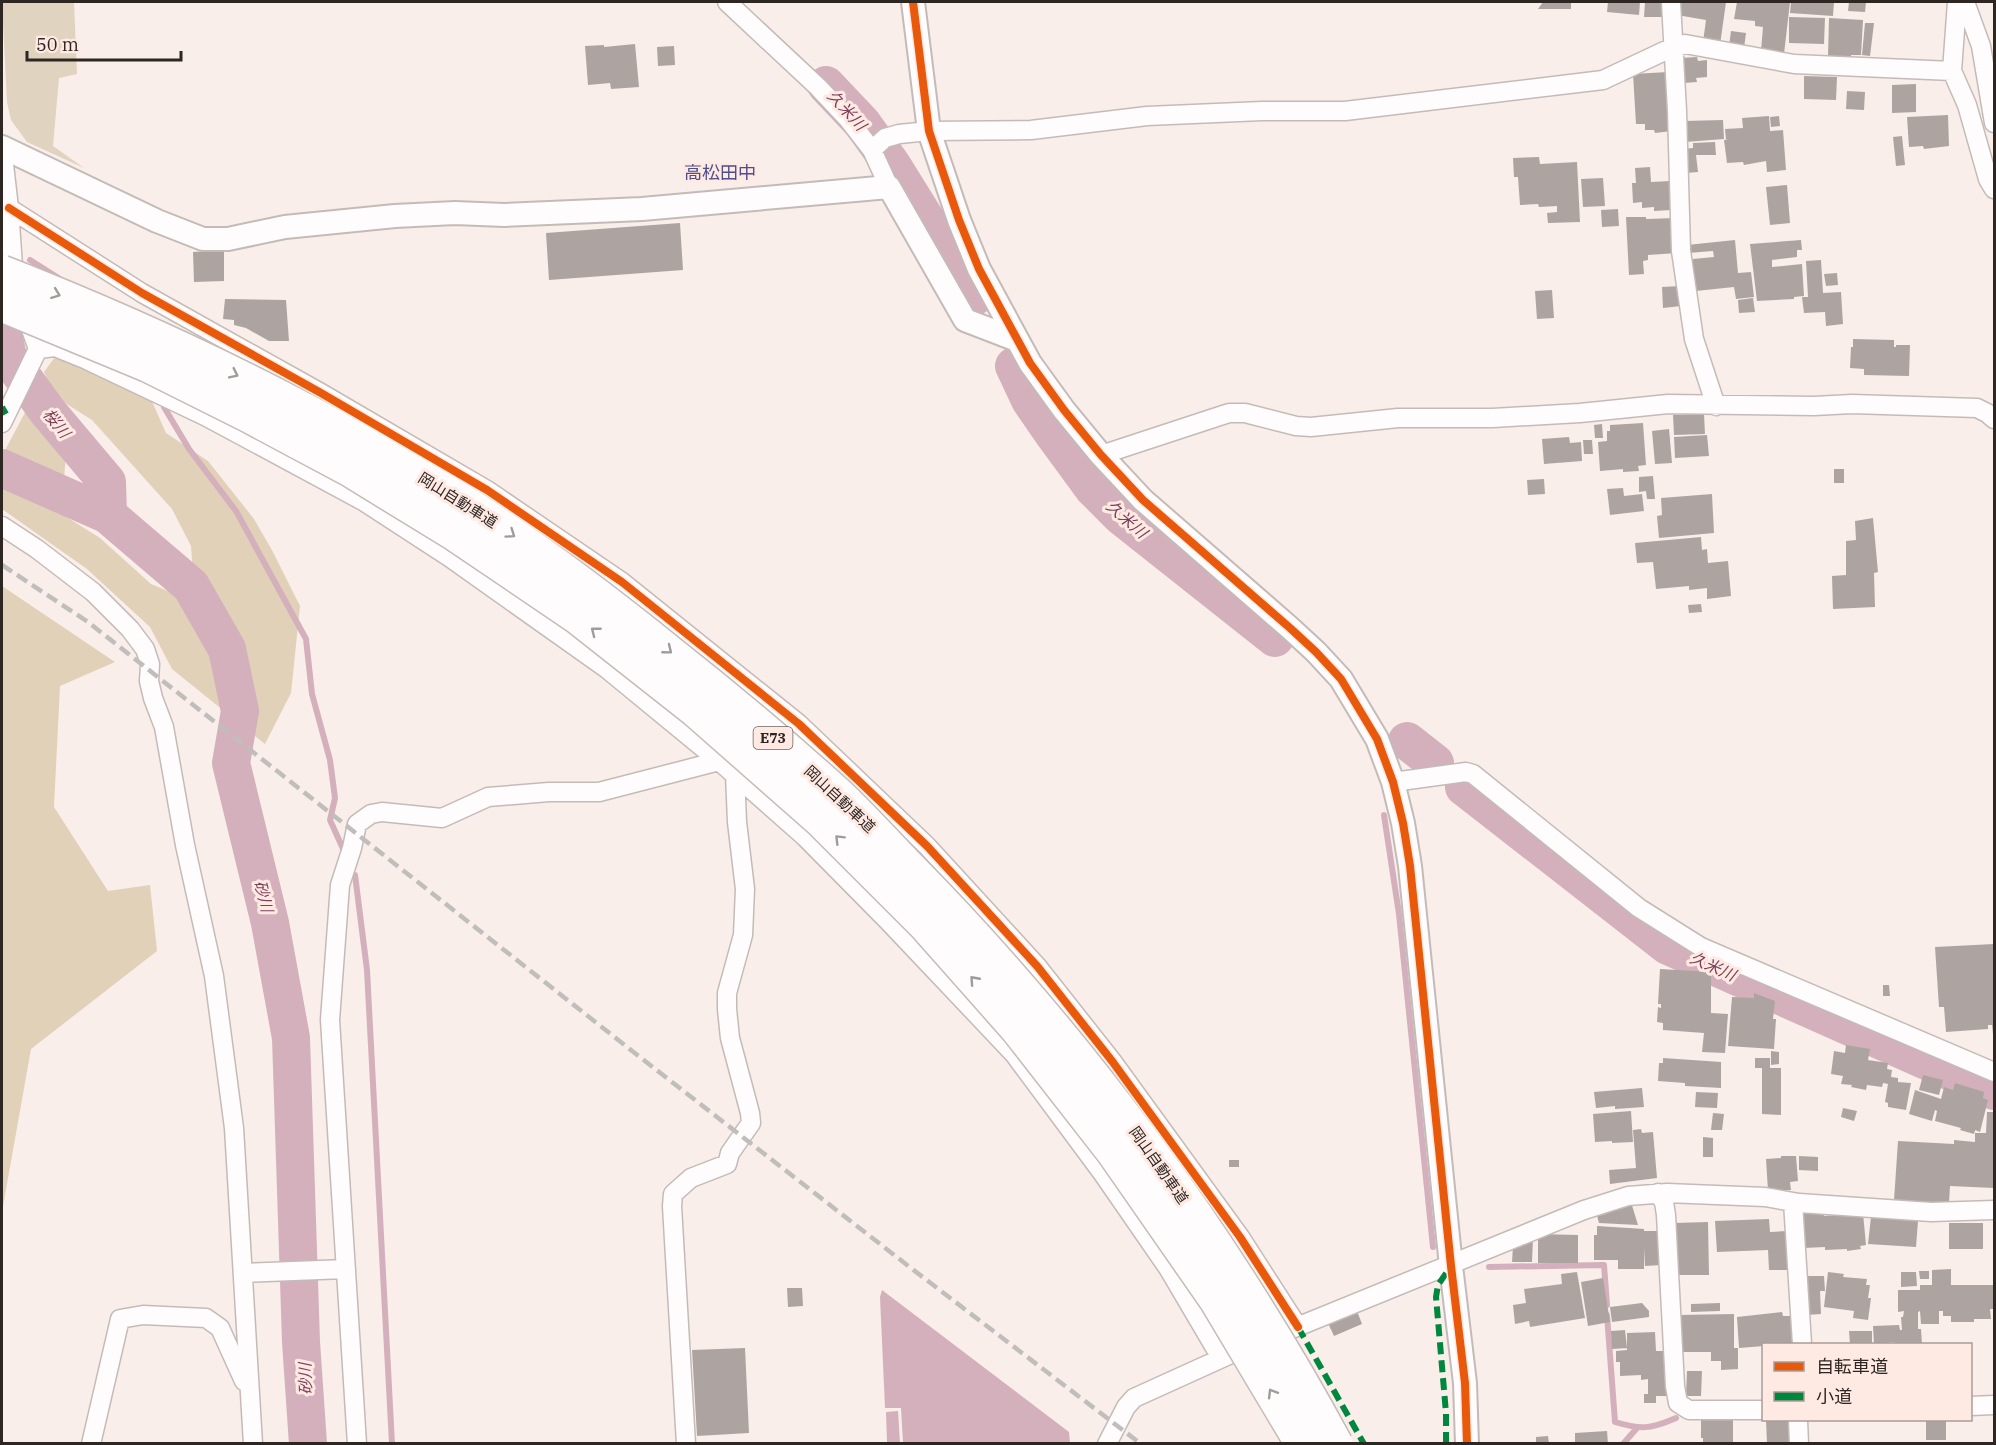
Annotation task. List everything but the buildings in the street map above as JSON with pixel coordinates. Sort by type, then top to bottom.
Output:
[{"type":"highway","name":"岡山自動車道","points":[[2,272],[159,338],[262,388],[365,443],[474,509],[594,592],[713,686],[841,797],[947,905],[1041,1010],[1136,1132],[1240,1282],[1336,1443]]},
{"type":"highway","name":"岡山自動車道","points":[[2,305],[147,365],[350,470],[456,535],[577,617],[695,710],[820,820],[925,926],[1017,1029],[1113,1152],[1209,1290],[1302,1443]]},
{"type":"street","points":[[727,2],[878,145],[889,187],[965,320],[1017,340]]},
{"type":"street","points":[[913,2],[929,131],[959,220],[979,269],[1030,363],[1101,455],[1143,500],[1290,627],[1341,679],[1377,739],[1393,782],[1410,866],[1464,1383],[1467,1443]]},
{"type":"street","points":[[1671,2],[1681,251],[1694,339],[1716,406]]},
{"type":"street","points":[[1957,2],[1952,71],[1967,105],[1988,179],[1995,189]]},
{"type":"street","points":[[1965,2],[1981,46],[1995,123]]},
{"type":"street","points":[[878,145],[899,134],[929,131],[1031,130],[1148,116],[1227,112],[1345,111],[1603,80],[1673,47],[1685,44],[1794,64],[1952,71]]},
{"type":"street","points":[[2,147],[156,221],[203,239],[228,239],[285,227],[395,216],[642,209],[889,187]]},
{"type":"street","points":[[2,147],[9,208],[13,280],[36,354],[2,423]]},
{"type":"street","points":[[9,208],[142,293],[321,393],[487,490],[622,582],[800,724],[927,846],[1037,966],[1112,1061],[1240,1237],[1298,1327]]},
{"type":"street","points":[[36,354],[55,347],[87,360],[205,416],[363,501],[449,557],[608,669],[735,774],[813,846],[889,922],[1014,1054],[1103,1174],[1168,1268],[1221,1358]]},
{"type":"street","points":[[1101,455],[1229,413],[1245,413],[1296,426],[1311,427],[1398,418],[1493,418],[1668,404],[1814,406],[1852,404],[1977,408],[1988,412],[1995,418]]},
{"type":"street","points":[[2,526],[38,549],[93,592],[130,629],[145,649],[150,664],[149,681],[164,727],[185,845],[214,976],[234,1128],[249,1273],[250,1395],[253,1443]]},
{"type":"street","points":[[357,1443],[342,1269],[330,1020],[340,885],[357,824],[370,814],[382,812],[442,818],[488,796],[549,792],[599,792],[719,761]]},
{"type":"street","points":[[1393,782],[1466,772],[1473,774],[1639,908],[1701,946],[1995,1072]]},
{"type":"street","points":[[686,1443],[673,1194],[692,1178],[727,1164],[730,1153],[751,1123],[730,1038],[727,1009],[727,993],[743,935],[745,889],[737,822],[735,774]]},
{"type":"street","points":[[1107,1443],[1126,1407],[1134,1398],[1221,1358],[1584,1210],[1628,1196],[1658,1193],[1765,1197],[1793,1202],[1931,1212],[1995,1210]]},
{"type":"street","points":[[1658,1193],[1664,1202],[1666,1215],[1675,1386],[1678,1403],[1689,1410],[1762,1410]]},
{"type":"street","points":[[1793,1202],[1802,1343]]},
{"type":"street","points":[[249,1273],[342,1269]]},
{"type":"street","points":[[91,1443],[120,1319],[143,1315],[206,1318],[220,1328],[250,1395]]},
{"type":"street","points":[[1972,1406],[1995,1405]]},
{"type":"street","points":[[1798,1421],[1799,1443]]},
{"type":"shaded area","points":[[2,2],[74,2],[77,74],[59,78],[53,146],[84,168],[27,142],[11,120],[7,102]]},
{"type":"shaded area","points":[[55,357],[91,370],[150,397],[166,433],[208,461],[254,519],[273,552],[300,606],[291,693],[265,744],[172,669],[150,627],[87,569],[2,509],[2,456],[29,405],[66,454],[64,479],[49,506],[100,538],[151,584],[187,599],[193,574],[191,546],[172,509],[92,420],[54,396],[44,372]]},
{"type":"shaded area","points":[[2,586],[115,662],[60,686],[54,807],[108,891],[150,885],[157,951],[31,1049],[2,1212]]},
{"type":"shaded area","points":[[882,1290],[1069,1432],[1070,1443],[903,1443],[901,1408],[885,1408],[880,1297]]},
{"type":"shaded area","points":[[898,1411],[900,1443],[887,1443],[886,1412]]},
{"type":"waterway","name":"久米川","points":[[826,85],[862,123],[892,165],[974,297]]},
{"type":"waterway","points":[[30,260],[60,279]]},
{"type":"waterway","name":"桜川","points":[[2,329],[8,357],[48,412],[107,482],[108,515]]},
{"type":"waterway","name":"久米川","points":[[1014,366],[1030,400],[1093,488],[1121,516],[1275,638]]},
{"type":"waterway","points":[[164,407],[189,449],[236,511],[306,639],[312,694],[330,760],[335,798],[330,820],[344,851]]},
{"type":"waterway","name":"砂川","points":[[2,468],[108,515],[191,586],[227,649],[240,711],[231,763],[270,923],[291,1038],[301,1342],[308,1444]]},
{"type":"waterway","name":"久米川","points":[[1407,741],[1435,763]]},
{"type":"waterway","name":"久米川","points":[[1464,787],[1668,946],[1994,1091]]},
{"type":"waterway","points":[[1384,815],[1399,914],[1433,1247]]},
{"type":"waterway","points":[[355,875],[367,970],[392,1444]]},
{"type":"waterway","points":[[1489,1267],[1604,1265],[1607,1305]]},
{"type":"waterway","points":[[1607,1315],[1615,1422],[1646,1427],[1676,1418]]},
{"type":"waterway","points":[[1623,1444],[1637,1428]]},
{"type":"railway","points":[[2,565],[88,622],[636,1054],[1141,1444]]},
{"type":"marked path","points":[[2,407],[6,414]]},
{"type":"marked path","points":[[1446,1444],[1446,1413],[1436,1297],[1438,1285],[1451,1266]]},
{"type":"marked path","points":[[1298,1327],[1364,1444]]},
{"type":"cycle path","points":[[913,2],[929,131],[959,220],[979,269],[1030,363],[1101,455],[1143,500],[1290,628],[1341,679],[1377,739],[1393,782],[1410,866],[1465,1383],[1467,1444]]},
{"type":"cycle path","points":[[9,208],[142,293],[321,393],[487,490],[622,582],[799,724],[927,846],[1037,966],[1112,1061],[1240,1237],[1298,1327]]},
{"type":"district","name":"高松田中","points":[[720,172]]}]
